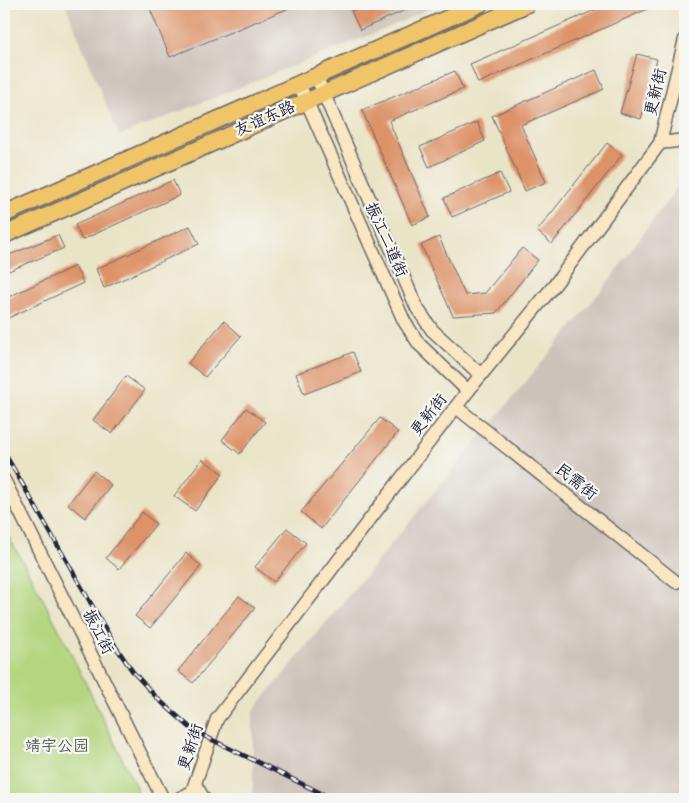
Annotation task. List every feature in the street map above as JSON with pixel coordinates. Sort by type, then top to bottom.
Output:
[{"type":"highway","name":"友谊东路","points":[[4,214],[480,4]]},
{"type":"highway","name":"友谊东路","points":[[4,235],[527,4]]},
{"type":"street","name":"更新街","points":[[178,799],[195,792],[217,719],[468,391],[556,283],[660,143],[685,39]]},
{"type":"street","name":"振江二道街","points":[[316,76],[417,308],[432,330],[481,375]]},
{"type":"street","name":"振江二道街","points":[[299,84],[404,321],[419,344],[468,391]]},
{"type":"street","points":[[660,143],[685,140]]},
{"type":"street","name":"民需街","points":[[456,407],[676,582]]},
{"type":"street","name":"振江街","points":[[4,480],[163,799]]},
{"type":"street","points":[[195,792],[204,799]]},
{"type":"shaded area","points":[[65,4],[440,4],[385,29],[119,136]]},
{"type":"shaded area","points":[[685,176],[685,799],[253,799],[253,711],[606,285]]},
{"type":"green space","name":"靖宇公园","points":[[4,529],[72,656],[140,799],[4,799]]},
{"type":"building","points":[[148,4],[299,4],[170,57]]},
{"type":"building","points":[[366,4],[419,4],[360,30],[351,11]]},
{"type":"building","points":[[609,4],[659,4],[478,83],[470,64]]},
{"type":"building","points":[[637,54],[657,59],[641,119],[620,113]]},
{"type":"building","points":[[596,70],[604,89],[521,125],[546,182],[525,191],[492,116]]},
{"type":"building","points":[[455,71],[463,89],[389,121],[430,217],[412,225],[362,110]]},
{"type":"building","points":[[477,122],[485,141],[429,167],[420,147]]},
{"type":"building","points":[[607,143],[622,155],[552,244],[537,231]]},
{"type":"building","points":[[500,173],[509,192],[452,217],[444,198]]},
{"type":"building","points":[[173,180],[180,195],[82,240],[75,225]]},
{"type":"building","points":[[190,226],[199,244],[104,288],[96,269]]},
{"type":"building","points":[[58,235],[64,248],[4,273],[4,257]]},
{"type":"building","points":[[439,237],[465,295],[485,293],[522,248],[538,260],[496,313],[453,316],[421,245]]},
{"type":"building","points":[[75,266],[83,283],[4,320],[4,299]]},
{"type":"building","points":[[224,321],[241,336],[205,377],[188,363]]},
{"type":"building","points":[[353,352],[361,372],[304,394],[296,374]]},
{"type":"building","points":[[126,376],[145,390],[112,434],[93,420]]},
{"type":"building","points":[[246,408],[265,422],[240,454],[222,440]]},
{"type":"building","points":[[380,418],[398,432],[321,529],[301,512]]},
{"type":"building","points":[[202,459],[223,474],[195,511],[174,496]]},
{"type":"building","points":[[94,471],[111,485],[85,518],[68,504]]},
{"type":"building","points":[[142,512],[156,524],[119,569],[106,558]]},
{"type":"building","points":[[287,528],[306,543],[274,582],[255,567]]},
{"type":"building","points":[[186,553],[201,566],[150,628],[135,616]]},
{"type":"building","points":[[239,596],[255,608],[193,683],[178,671]]},
{"type":"railway","points":[[4,452],[116,647],[133,672],[158,699],[194,731],[333,799]]}]
